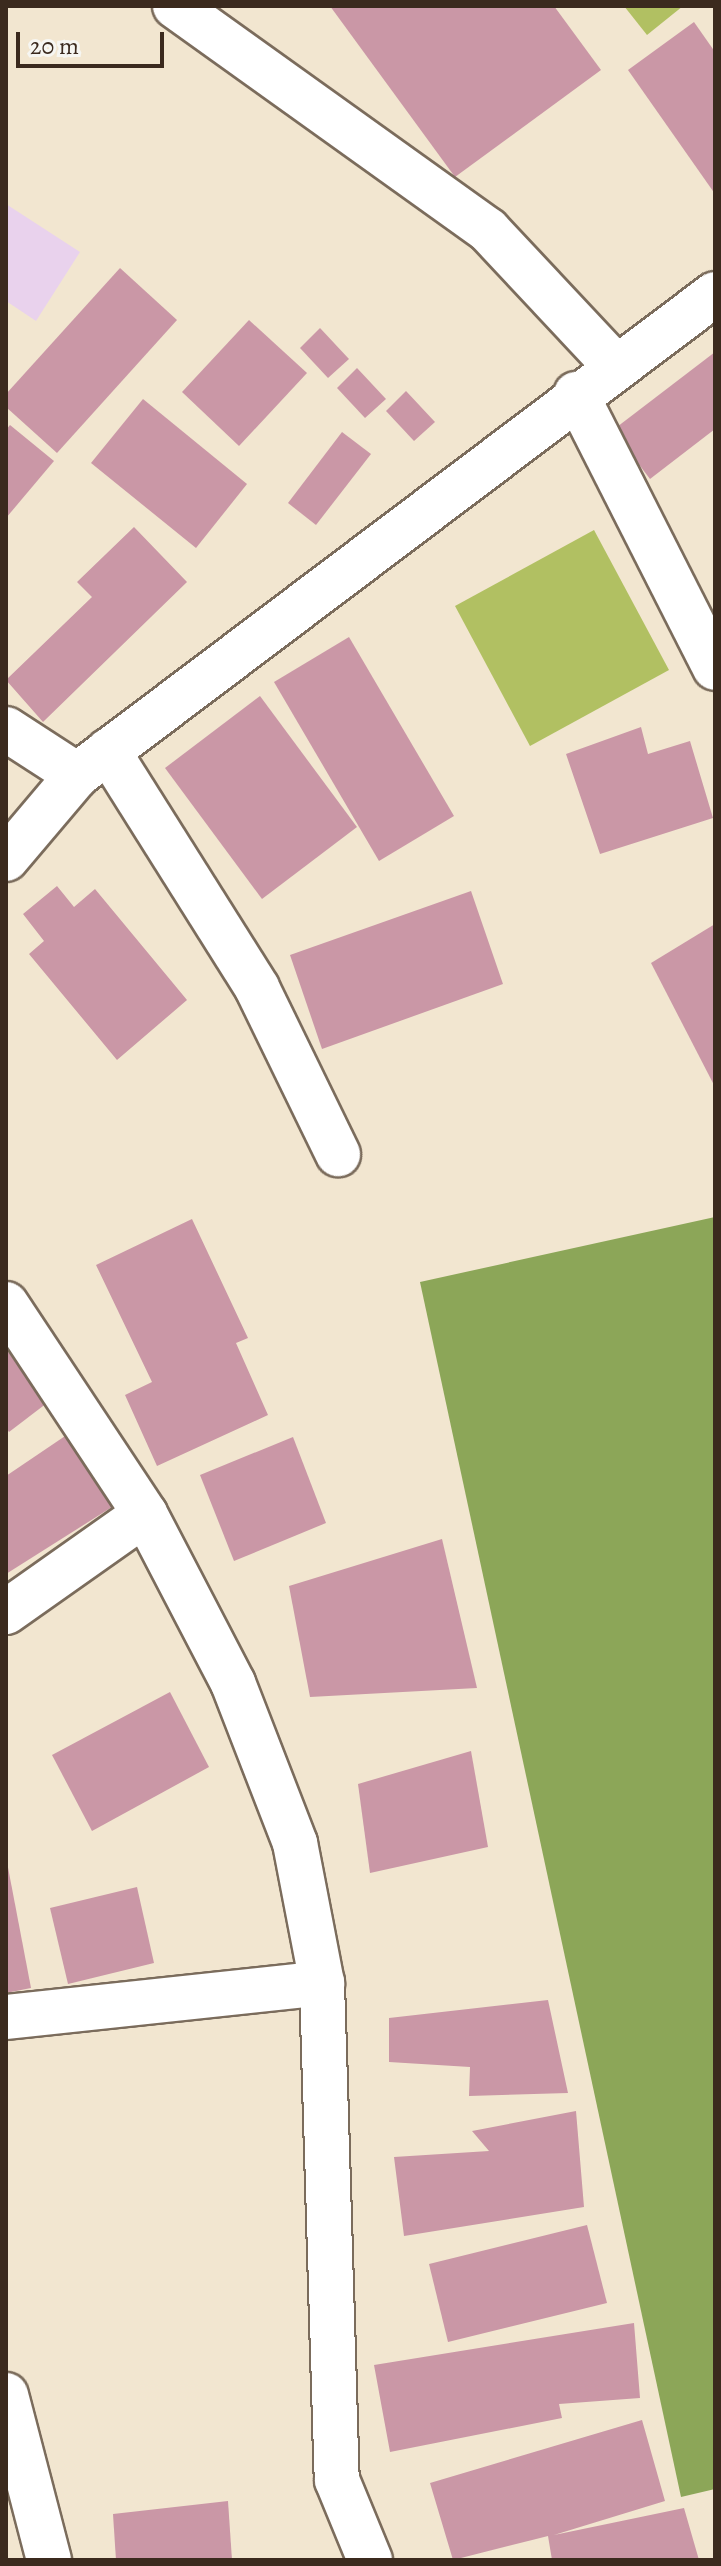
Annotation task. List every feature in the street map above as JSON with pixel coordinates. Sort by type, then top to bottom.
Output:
[{"type":"street","points":[[175,6],[488,230],[616,367]]},
{"type":"street","points":[[6,859],[92,763],[576,394],[715,294]]},
{"type":"street","points":[[576,394],[715,668]]},
{"type":"street","points":[[6,729],[92,763],[257,988],[338,1154]]},
{"type":"street","points":[[6,1304],[145,1514],[233,1683],[289,1829],[322,1983],[331,2408],[337,2480],[370,2560]]},
{"type":"street","points":[[6,1612],[145,1514]]},
{"type":"street","points":[[6,2017],[322,1983]]},
{"type":"street","points":[[6,2395],[49,2560]]},
{"type":"shaded area","points":[[6,204],[80,252],[36,321],[6,301]]},
{"type":"green space","points":[[624,6],[683,6],[647,35]]},
{"type":"green space","points":[[594,530],[669,670],[530,746],[455,606]]},
{"type":"green space","points":[[715,1217],[715,2489],[681,2497],[420,1282]]},
{"type":"building","points":[[330,6],[554,6],[601,70],[455,177]]},
{"type":"building","points":[[694,22],[715,52],[715,194],[628,70]]},
{"type":"building","points":[[120,268],[177,320],[57,453],[6,407],[6,394]]},
{"type":"building","points":[[249,320],[307,373],[239,446],[182,392]]},
{"type":"building","points":[[320,328],[349,359],[328,378],[300,348]]},
{"type":"building","points":[[715,352],[715,429],[650,479],[613,430]]},
{"type":"building","points":[[357,368],[386,399],[365,418],[337,388]]},
{"type":"building","points":[[406,391],[435,422],[414,441],[386,411]]},
{"type":"building","points":[[143,399],[247,484],[196,548],[91,463]]},
{"type":"building","points":[[10,425],[54,461],[6,518],[6,430]]},
{"type":"building","points":[[342,432],[371,454],[316,525],[288,503]]},
{"type":"building","points":[[134,527],[187,582],[43,722],[6,680],[92,597],[77,582]]},
{"type":"building","points":[[349,637],[454,816],[379,861],[274,682]]},
{"type":"building","points":[[260,696],[357,827],[262,899],[165,768]]},
{"type":"building","points":[[641,727],[648,754],[690,741],[713,818],[600,854],[566,754]]},
{"type":"building","points":[[57,886],[74,907],[95,889],[187,1000],[117,1060],[29,954],[44,941],[23,914]]},
{"type":"building","points":[[471,891],[503,984],[322,1049],[290,955]]},
{"type":"building","points":[[715,924],[715,1087],[651,963]]},
{"type":"building","points":[[192,1219],[248,1338],[236,1343],[268,1415],[157,1466],[125,1395],[152,1382],[96,1265]]},
{"type":"building","points":[[6,1349],[47,1403],[9,1432],[6,1428]]},
{"type":"building","points":[[74,1430],[112,1507],[6,1574],[6,1476]]},
{"type":"building","points":[[293,1437],[326,1523],[234,1561],[200,1475]]},
{"type":"building","points":[[442,1539],[477,1688],[310,1697],[289,1586]]},
{"type":"building","points":[[170,1692],[209,1767],[92,1831],[52,1755]]},
{"type":"building","points":[[471,1751],[488,1847],[370,1873],[358,1784]]},
{"type":"building","points":[[6,1857],[31,1988],[6,1993]]},
{"type":"building","points":[[137,1887],[154,1963],[68,1984],[50,1908]]},
{"type":"building","points":[[548,2000],[568,2093],[469,2096],[470,2067],[389,2062],[389,2018]]},
{"type":"building","points":[[576,2111],[584,2207],[404,2236],[394,2157],[489,2151],[472,2131]]},
{"type":"building","points":[[587,2225],[607,2303],[448,2342],[429,2264]]},
{"type":"building","points":[[634,2323],[640,2398],[559,2404],[562,2418],[390,2452],[374,2365]]},
{"type":"building","points":[[642,2420],[665,2501],[554,2535],[684,2508],[699,2560],[552,2560],[548,2536],[453,2560],[430,2483]]},
{"type":"building","points":[[228,2501],[232,2560],[116,2560],[113,2514]]}]
